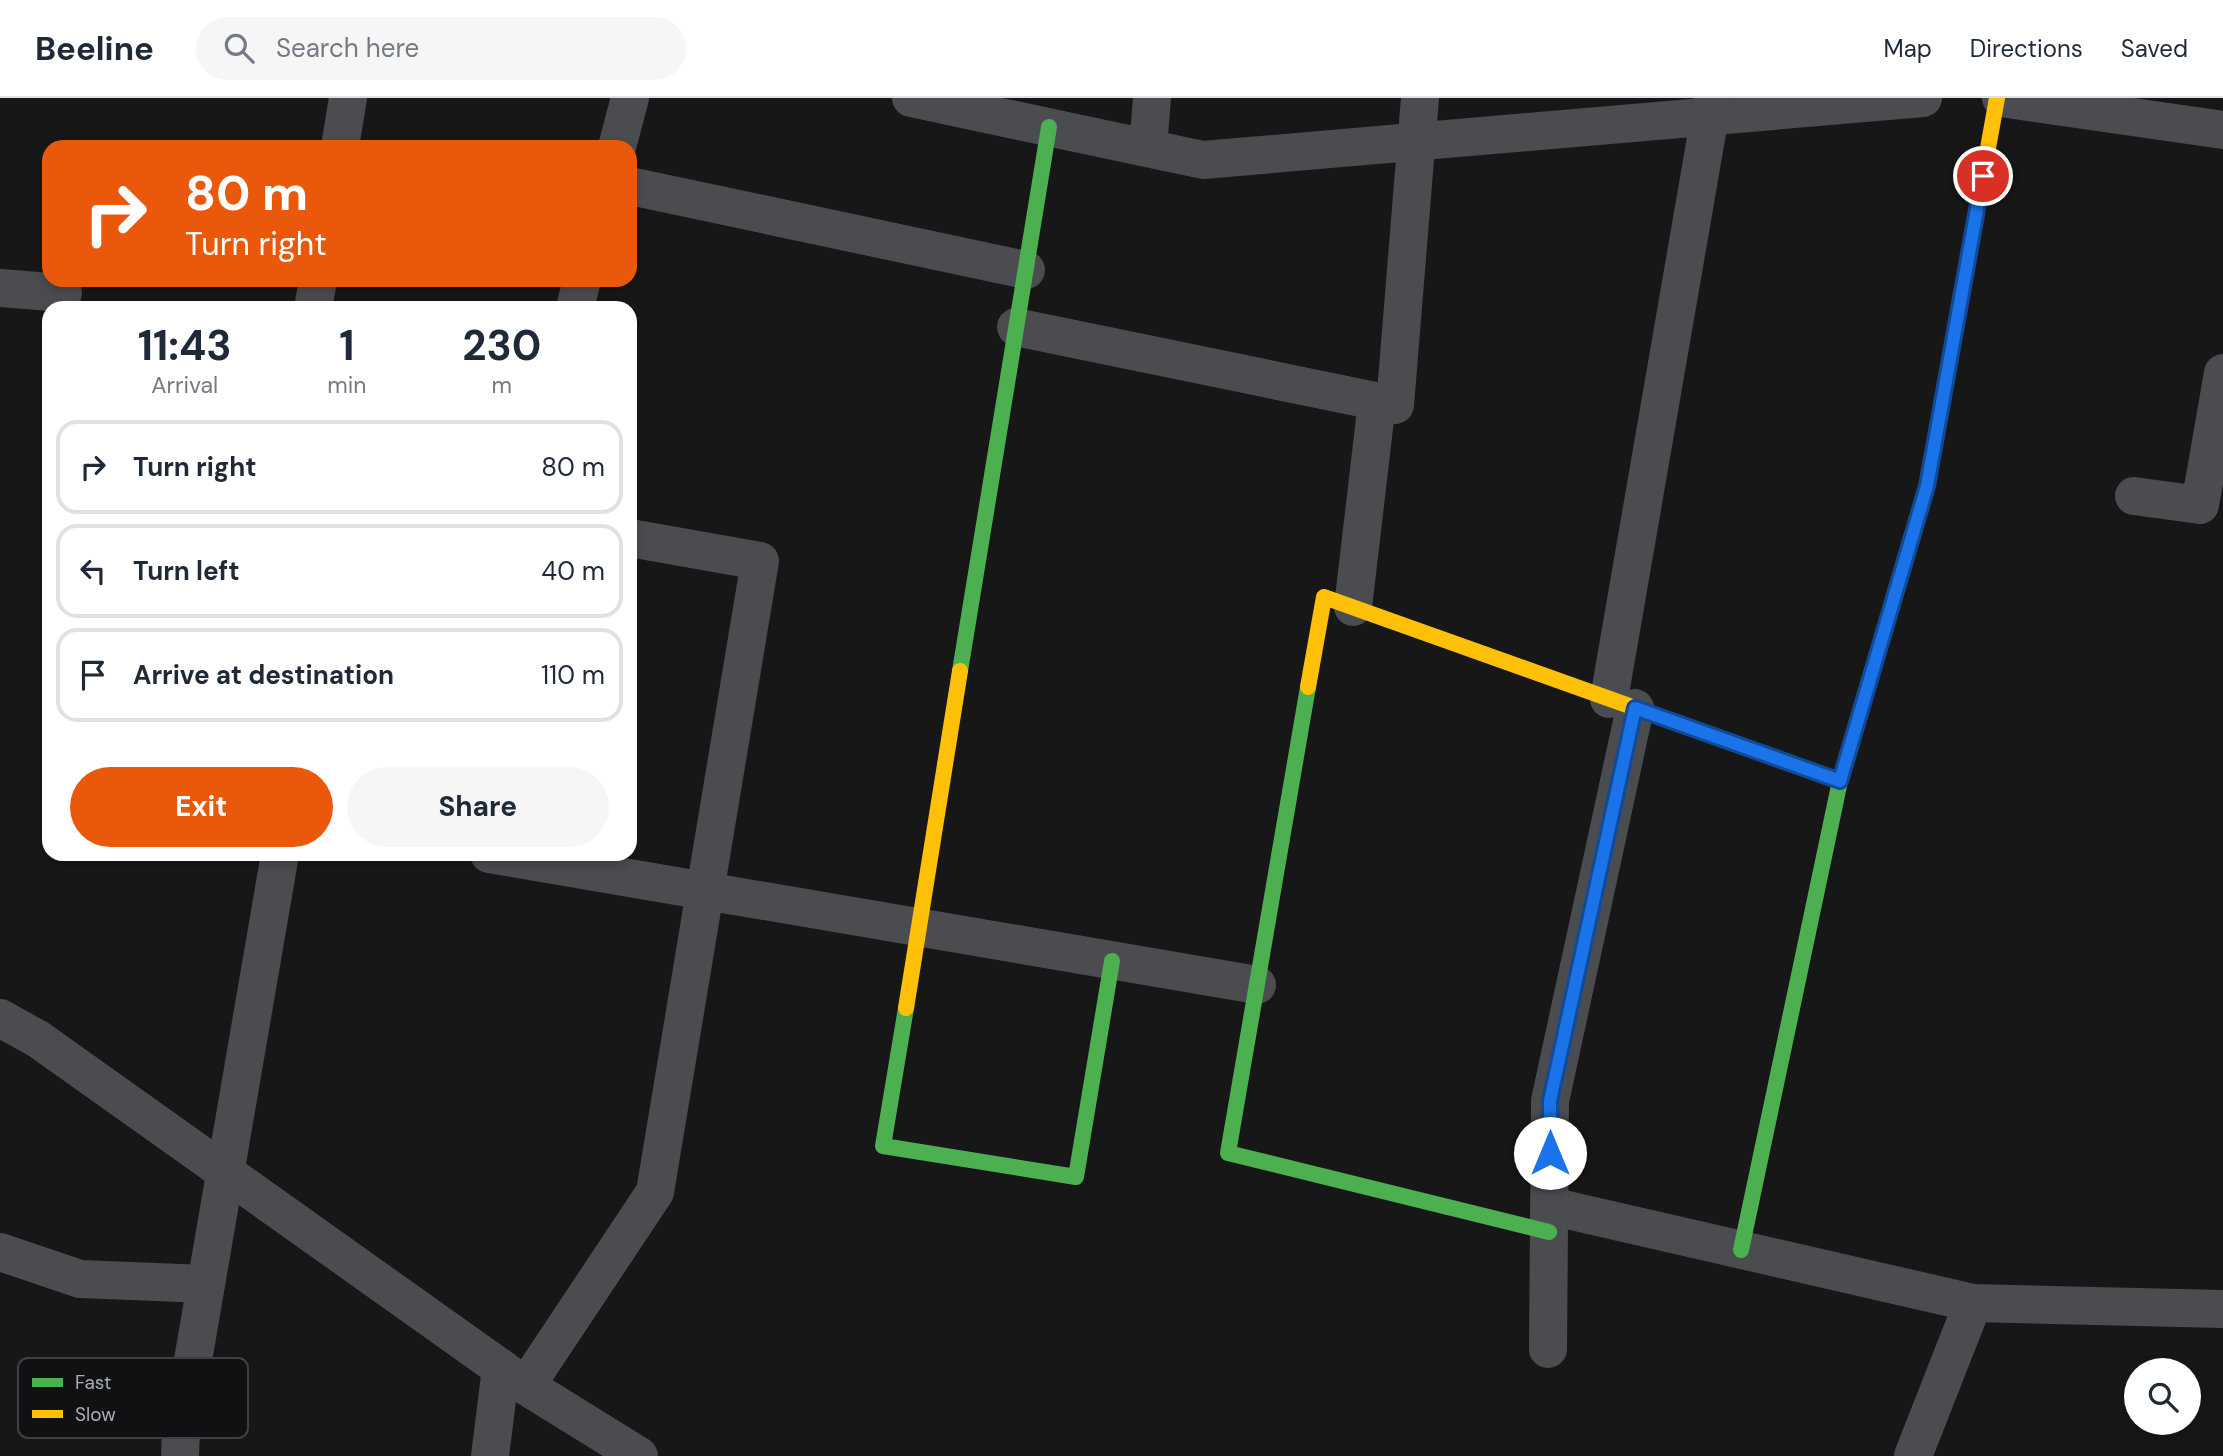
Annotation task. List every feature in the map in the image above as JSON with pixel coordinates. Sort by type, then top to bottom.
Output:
[{"type":"street","points":[[341,140],[348,98]]},
{"type":"street","points":[[619,140],[630,98]]},
{"type":"street","points":[[911,98],[1203,160],[1416,142],[1711,107],[1923,98]]},
{"type":"street","points":[[1148,148],[1152,98]]},
{"type":"street","points":[[1016,327],[1395,405],[1420,98]]},
{"type":"street","points":[[1741,1251],[1840,781],[1927,486],[1999,98],[2223,130]]},
{"type":"street","points":[[1548,1349],[1550,1101],[1622,703],[1711,107]]},
{"type":"street","points":[[1049,127],[883,1146],[1076,1177],[1112,961]]},
{"type":"street","points":[[637,187],[1026,270]]},
{"type":"street","points":[[0,288],[63,293]]},
{"type":"street","points":[[2134,496],[2200,505],[2223,373]]},
{"type":"street","points":[[1353,607],[1377,402]]},
{"type":"street","points":[[489,1456],[514,1377],[655,1192],[760,561],[637,539]]},
{"type":"street","points":[[1840,781],[1324,597],[1228,1153],[1549,1219],[1741,1251],[1973,1303],[2223,1309]]},
{"type":"street","points":[[193,1358],[279,861]]},
{"type":"street","points":[[530,861],[1257,985]]},
{"type":"street","points":[[0,1018],[38,1039],[514,1377],[639,1456]]},
{"type":"street","points":[[0,1252],[80,1279],[206,1284]]},
{"type":"street","points":[[1913,1456],[1973,1303]]},
{"type":"street","points":[[180,1456],[181,1438]]},
{"type":"traffic: fast","points":[[960,671],[1049,127]]},
{"type":"traffic: fast","points":[[1741,1250],[1840,781],[1927,486],[1952,349]]},
{"type":"traffic: fast","points":[[1308,687],[1228,1153],[1549,1232]]},
{"type":"traffic: fast","points":[[1638,709],[1840,781]]},
{"type":"traffic: fast","points":[[906,1008],[883,1146],[1076,1177],[1112,961]]},
{"type":"traffic: slow","points":[[1952,349],[1997,98]]},
{"type":"traffic: slow","points":[[1308,687],[1324,597],[1638,709]]},
{"type":"traffic: slow","points":[[906,1008],[960,671]]},
{"type":"route","points":[[1550,1153],[1550,1101],[1635,708],[1840,781],[1927,486],[1983,176]]}]
